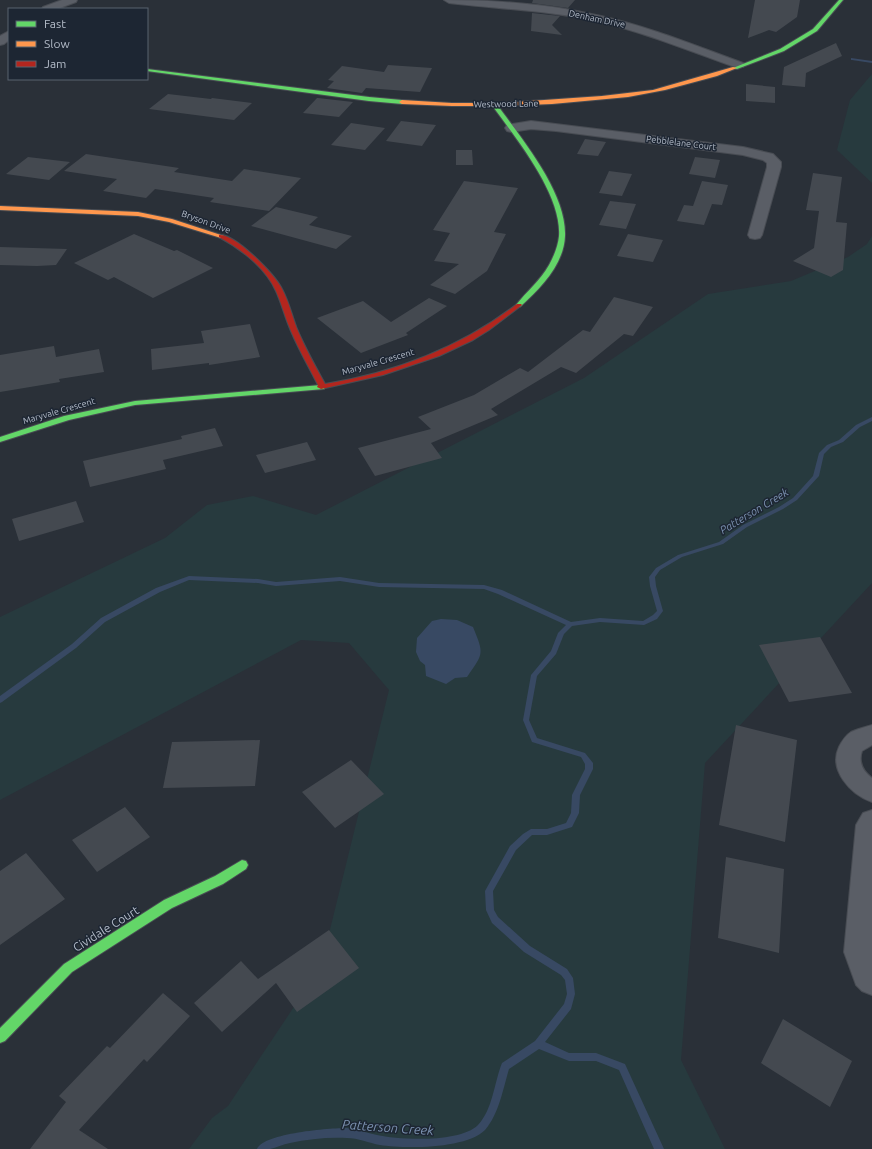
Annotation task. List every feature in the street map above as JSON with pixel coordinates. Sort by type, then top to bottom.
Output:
[{"type":"street","points":[[50,8],[72,0]]},
{"type":"street","name":"Denham Drive","points":[[449,0],[491,2],[558,11],[600,19],[628,26],[739,65]]},
{"type":"street","name":"Westwood Lane","points":[[148,70],[369,99],[444,105],[541,103],[652,92],[718,74],[782,50],[815,30],[841,0]]},
{"type":"street","points":[[2,48],[8,36]]},
{"type":"street","name":"Maryvale Crescent","points":[[0,440],[68,416],[138,402],[323,387],[402,367],[442,353],[473,338],[500,320],[526,299],[548,273],[562,234],[561,219],[546,183],[494,104]]},
{"type":"street","name":"Pebblelane Court","points":[[511,128],[531,125],[556,127],[742,151],[768,157],[774,162],[774,168],[755,235]]},
{"type":"street","name":"Bryson Drive","points":[[0,208],[138,214],[170,220],[222,236],[236,244],[248,254],[263,269],[278,288],[296,335],[323,387]]},
{"type":"street","points":[[872,735],[859,739],[852,745],[848,754],[848,764],[853,774],[861,784],[872,792]]},
{"type":"street","points":[[869,978],[858,952],[870,825],[872,821]]},
{"type":"street","name":"Cividale Court","points":[[0,1037],[68,968],[168,904],[219,880],[242,865]]},
{"type":"green space","points":[[872,74],[872,183],[837,150],[850,100]]},
{"type":"green space","points":[[872,236],[872,583],[705,763],[681,1060],[725,1149],[189,1149],[212,1118],[228,1106],[321,966],[389,690],[349,643],[301,640],[0,800],[0,617],[165,538],[207,505],[253,496],[316,515],[584,378],[708,294],[791,281],[848,257],[867,244]]},
{"type":"water","points":[[441,619],[457,620],[473,627],[480,648],[477,663],[467,677],[455,678],[446,684],[426,676],[425,665],[420,661],[416,652],[417,638],[432,621]]},
{"type":"building","points":[[533,0],[575,0],[568,8],[532,3]]},
{"type":"building","points":[[755,0],[800,0],[797,17],[776,32],[769,30],[748,38]]},
{"type":"building","points":[[532,13],[560,16],[552,25],[562,35],[531,31]]},
{"type":"building","points":[[836,43],[842,56],[806,73],[805,87],[782,85],[784,67]]},
{"type":"building","points":[[388,65],[432,68],[420,92],[366,88],[362,93],[327,88],[334,81],[328,80],[342,66],[384,72]]},
{"type":"building","points":[[746,84],[775,87],[775,103],[746,101]]},
{"type":"building","points":[[168,94],[252,103],[234,120],[149,109]]},
{"type":"building","points":[[317,98],[353,102],[339,117],[303,113]]},
{"type":"building","points":[[401,121],[436,125],[422,146],[386,141]]},
{"type":"building","points":[[351,123],[385,128],[365,150],[331,145]]},
{"type":"building","points":[[585,139],[606,142],[598,156],[577,154]]},
{"type":"building","points":[[456,150],[472,150],[473,165],[456,165]]},
{"type":"building","points":[[86,154],[179,168],[174,172],[232,181],[244,169],[301,178],[269,211],[210,202],[214,198],[155,189],[146,198],[103,191],[117,179],[64,171]]},
{"type":"building","points":[[28,157],[70,162],[49,180],[6,174]]},
{"type":"building","points":[[695,157],[720,160],[715,178],[689,174]]},
{"type":"building","points":[[609,171],[632,174],[622,196],[599,193]]},
{"type":"building","points":[[813,173],[842,177],[836,222],[847,223],[843,270],[831,277],[793,261],[814,248],[819,211],[806,210]]},
{"type":"building","points":[[464,181],[518,188],[494,232],[506,234],[487,271],[455,294],[430,285],[459,264],[434,261],[450,233],[433,230]]},
{"type":"building","points":[[702,181],[728,185],[722,205],[712,204],[704,225],[677,221],[684,205],[693,206]]},
{"type":"building","points":[[610,201],[636,204],[626,229],[599,225]]},
{"type":"building","points":[[276,207],[318,217],[309,225],[352,236],[336,249],[251,226]]},
{"type":"building","points":[[134,234],[174,251],[177,250],[213,268],[153,298],[114,277],[108,280],[74,263]]},
{"type":"building","points":[[628,234],[663,240],[653,262],[617,256]]},
{"type":"building","points":[[0,247],[67,249],[56,265],[0,265]]},
{"type":"building","points":[[614,297],[653,307],[633,336],[624,334],[576,373],[561,367],[491,409],[498,415],[431,443],[442,458],[375,476],[358,448],[431,429],[418,417],[474,395],[520,368],[528,372],[583,330],[590,332]]},
{"type":"building","points":[[429,298],[447,306],[406,333],[408,335],[361,353],[317,318],[363,301],[391,322]]},
{"type":"building","points":[[250,324],[260,357],[209,365],[209,363],[152,370],[151,349],[204,343],[201,331]]},
{"type":"building","points":[[54,346],[56,357],[99,349],[104,372],[59,379],[60,382],[0,392],[0,355]]},
{"type":"building","points":[[215,428],[223,446],[163,460],[166,469],[90,487],[83,461],[182,439],[181,436]]},
{"type":"building","points":[[307,442],[316,460],[265,473],[256,455]]},
{"type":"building","points":[[76,501],[84,522],[19,541],[12,519]]},
{"type":"building","points":[[820,637],[852,693],[789,702],[759,645]]},
{"type":"building","points":[[736,725],[797,740],[785,842],[719,825]]},
{"type":"building","points":[[260,740],[255,786],[163,788],[172,742]]},
{"type":"building","points":[[351,760],[384,794],[335,828],[302,792]]},
{"type":"building","points":[[125,807],[150,837],[97,872],[72,840]]},
{"type":"building","points":[[26,853],[65,899],[0,945],[0,871]]},
{"type":"building","points":[[726,857],[784,869],[779,953],[718,938]]},
{"type":"building","points":[[329,930],[359,968],[297,1012],[276,983],[222,1032],[194,1003],[241,961],[258,979]]},
{"type":"building","points":[[163,993],[190,1016],[147,1062],[144,1059],[79,1130],[108,1149],[30,1149],[66,1102],[59,1096],[107,1046],[110,1048]]},
{"type":"building","points":[[783,1019],[852,1061],[830,1107],[761,1063]]},
{"type":"waterway","points":[[852,59],[872,62]]},
{"type":"waterway","name":"Patterson Creek","points":[[570,624],[600,620],[644,623],[655,617],[660,611],[652,577],[658,569],[680,556],[721,543],[745,526],[781,508],[795,499],[816,476],[821,454],[829,446],[841,441],[858,426],[872,419]]},
{"type":"waterway","points":[[0,700],[74,646],[103,620],[158,590],[189,578],[258,581],[276,584],[340,579],[379,585],[484,587],[500,592],[570,624]]},
{"type":"waterway","name":"Patterson Creek","points":[[538,1044],[568,1006],[571,994],[569,978],[564,972],[527,949],[495,920],[490,910],[489,891],[513,848],[526,836],[531,832],[547,832],[569,825],[575,813],[576,795],[589,769],[589,763],[583,755],[534,740],[526,720],[534,675],[554,652],[561,633],[570,624]]},
{"type":"waterway","name":"Patterson Creek","points":[[262,1149],[279,1141],[291,1138],[328,1134],[348,1133],[378,1140],[417,1143],[448,1141],[473,1134],[481,1128],[490,1114],[505,1066],[538,1044]]},
{"type":"waterway","points":[[538,1044],[569,1057],[596,1057],[622,1067],[659,1149]]},
{"type":"traffic: fast","points":[[735,68],[782,50],[815,30],[841,0]]},
{"type":"traffic: fast","points":[[148,70],[402,102]]},
{"type":"traffic: fast","points":[[494,104],[538,167],[556,203],[561,220],[562,236],[557,256],[541,282],[519,305]]},
{"type":"traffic: fast","points":[[0,440],[67,418],[135,403],[321,387]]},
{"type":"traffic: fast","points":[[0,1037],[68,968],[168,904],[219,880],[242,865]]},
{"type":"traffic: slow","points":[[402,102],[427,104],[502,104],[552,102],[628,95],[653,92],[735,68]]},
{"type":"traffic: slow","points":[[0,208],[138,214],[170,220],[221,236]]},
{"type":"traffic: jam","points":[[221,236],[245,251],[275,282],[299,342],[323,387]]},
{"type":"traffic: jam","points":[[321,387],[380,373],[418,361],[454,347],[487,329],[519,305]]}]
